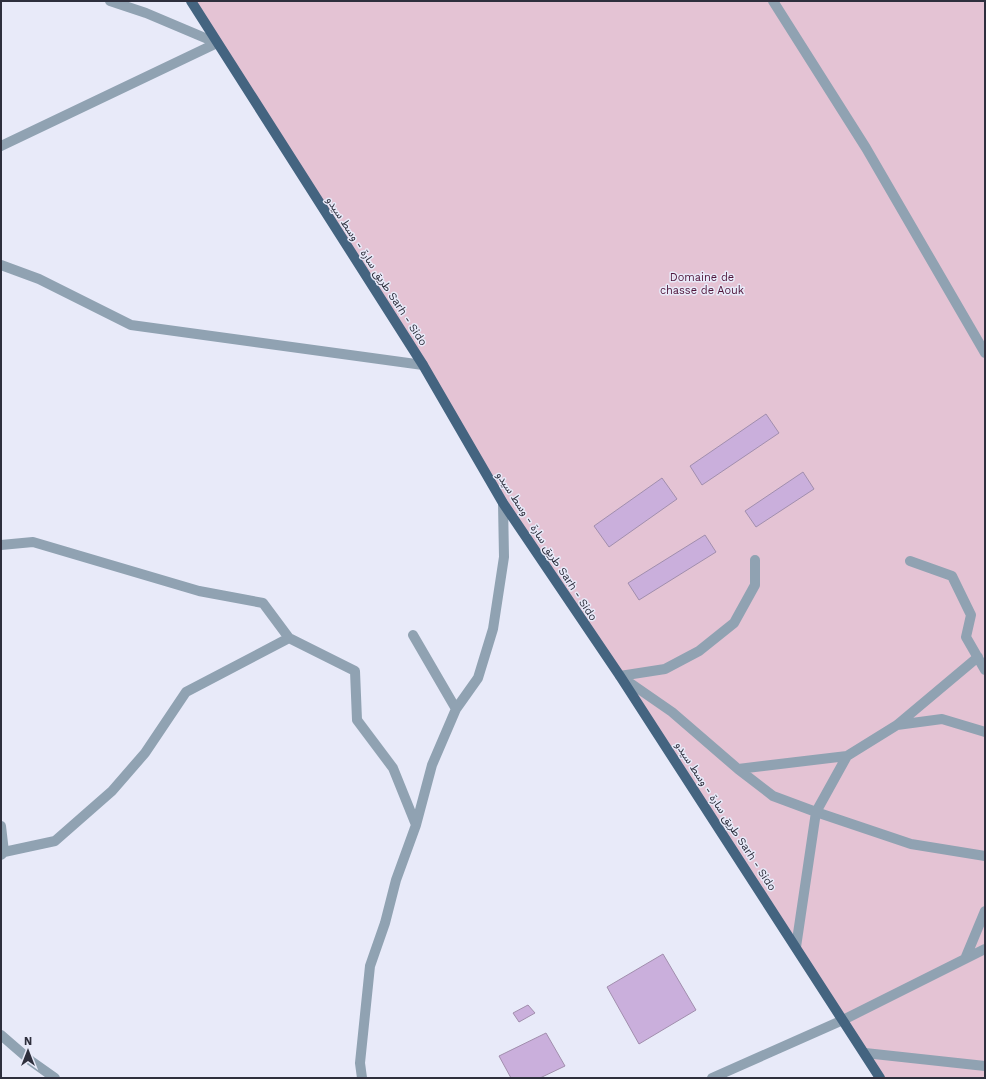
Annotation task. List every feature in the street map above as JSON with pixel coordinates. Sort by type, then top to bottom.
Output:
[{"type":"main road","name":"طريق سارة - وسط سيدو Sarh - Sido","points":[[191,1],[423,365],[503,503],[620,676],[880,1078]]},
{"type":"street","points":[[110,1],[146,13],[217,42]]},
{"type":"street","points":[[773,1],[866,148],[985,354]]},
{"type":"street","points":[[1,146],[217,42]]},
{"type":"street","points":[[1,265],[39,279],[130,325],[423,365]]},
{"type":"street","points":[[362,1078],[360,1063],[370,966],[385,923],[396,880],[416,825],[432,765],[456,709],[478,678],[493,630],[504,557],[503,503]]},
{"type":"street","points":[[1,545],[33,542],[199,591],[263,603],[289,638],[356,671],[357,720],[394,768],[416,825]]},
{"type":"street","points":[[620,676],[665,669],[699,651],[734,623],[755,585],[755,560]]},
{"type":"street","points":[[910,562],[952,576],[970,615],[966,637],[985,670]]},
{"type":"street","points":[[413,635],[456,709]]},
{"type":"street","points":[[1,826],[2,854],[55,841],[112,791],[145,753],[186,692],[289,638]]},
{"type":"street","points":[[738,769],[847,756],[897,725],[978,657]]},
{"type":"street","points":[[620,676],[672,712],[738,769],[773,796],[911,844],[985,856]]},
{"type":"street","points":[[897,725],[942,718],[985,732]]},
{"type":"street","points":[[796,947],[816,812],[847,756]]},
{"type":"street","points":[[965,959],[985,911]]},
{"type":"street","points":[[712,1078],[843,1020],[985,949]]},
{"type":"street","points":[[1,1035],[30,1061],[55,1078]]},
{"type":"street","points":[[865,1053],[985,1066]]},
{"type":"green space","name":"Domaine de chasse de Aouk","points":[[191,1],[985,1],[985,1078],[880,1078],[503,503],[423,365]]},
{"type":"building","points":[[766,414],[779,433],[702,485],[690,466]]},
{"type":"building","points":[[803,472],[814,489],[756,527],[745,511]]},
{"type":"building","points":[[662,478],[677,499],[609,547],[594,526]]},
{"type":"building","points":[[705,535],[716,552],[639,600],[628,583]]},
{"type":"building","points":[[663,954],[696,1010],[639,1044],[607,987]]},
{"type":"building","points":[[528,1005],[535,1013],[519,1022],[513,1013]]},
{"type":"building","points":[[546,1033],[565,1066],[540,1078],[511,1078],[499,1056]]}]
